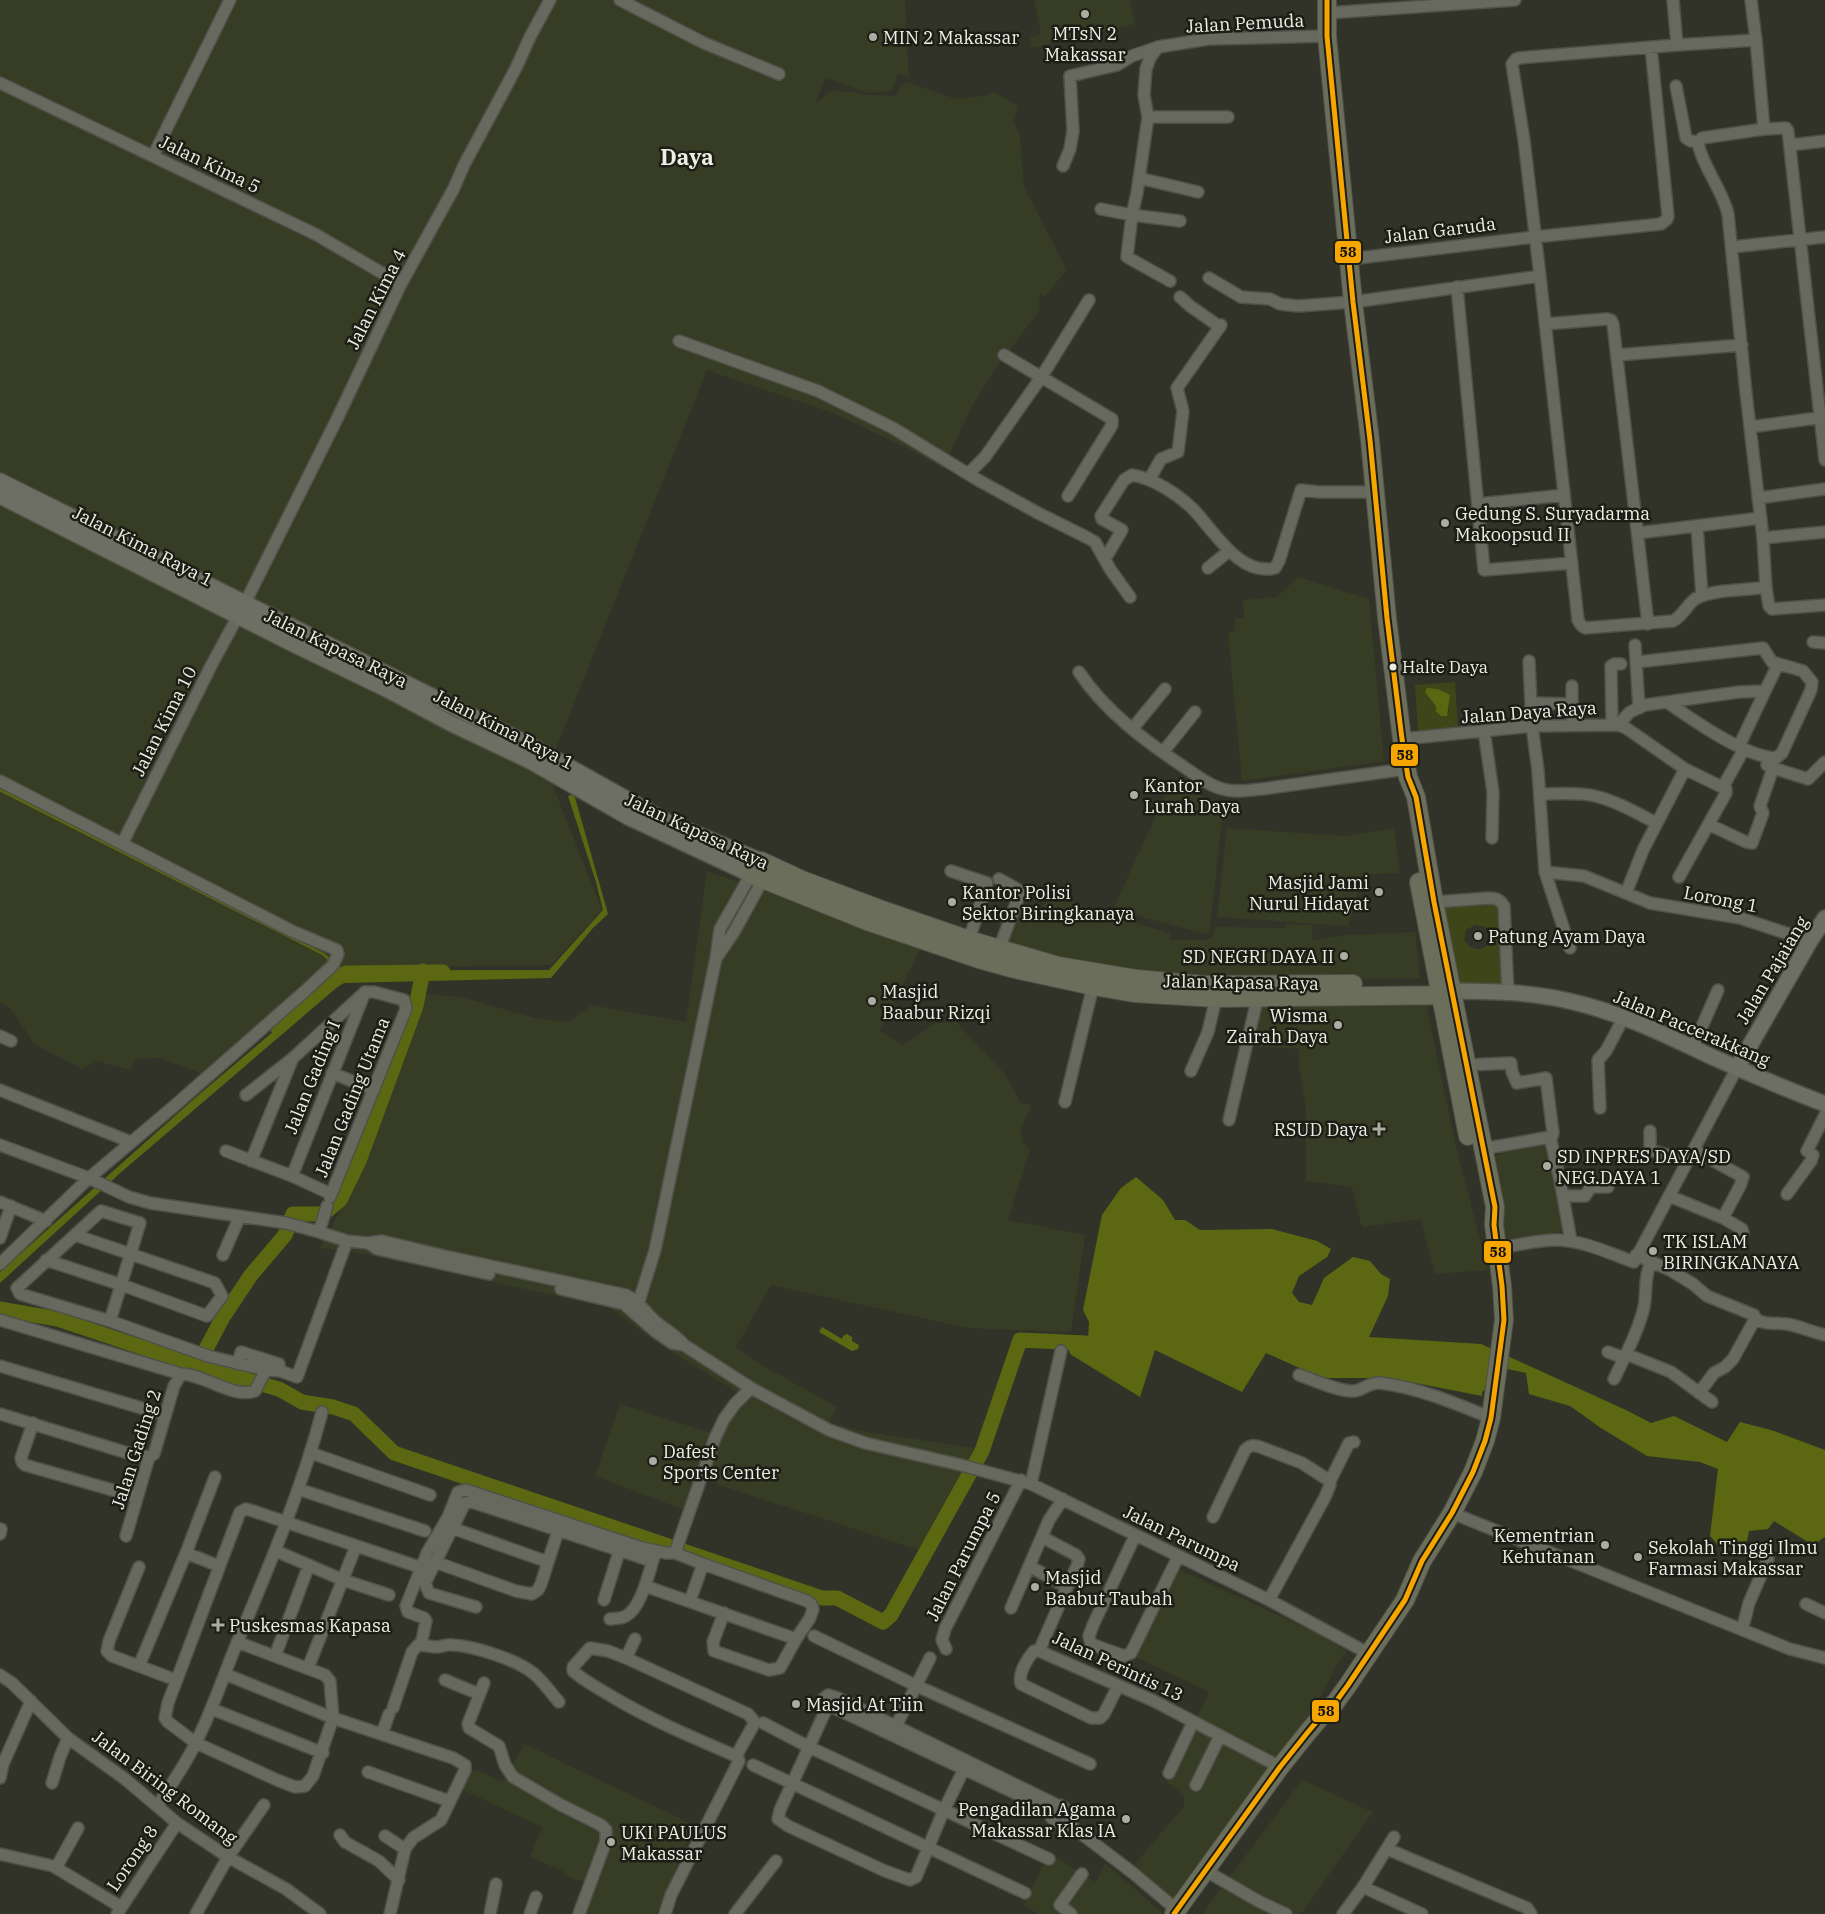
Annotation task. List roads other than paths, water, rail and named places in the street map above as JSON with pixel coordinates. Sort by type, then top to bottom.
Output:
[{"type":"highway","points":[[1327,7],[1327,36],[1353,302],[1402,739],[1407,773],[1416,797],[1447,991],[1486,1208],[1494,1225]]},
{"type":"highway","points":[[1175,1912],[1280,1767],[1324,1713],[1335,1703],[1405,1600],[1412,1581],[1452,1513],[1473,1472],[1485,1441],[1491,1418],[1504,1320],[1494,1225],[1494,1207],[1482,1149],[1469,1112],[1466,1065],[1447,991],[1425,919],[1405,798],[1407,773]]},
{"type":"highway","name":"Jalan Kapasa Raya","points":[[761,870],[801,886],[867,921],[935,936],[1093,986],[1204,985],[1314,990],[1447,991]]},
{"type":"highway","name":"Jalan Kapasa Raya","points":[[935,936],[969,940],[999,949],[1017,962],[1058,966],[1135,986],[1216,998],[1314,990]]},
{"type":"highway","points":[[1324,1713],[1329,1699],[1397,1595],[1412,1581]]},
{"type":"main road","name":"Jalan Kapasa Raya","points":[[0,481],[242,609],[761,870]]},
{"type":"main road","name":"Jalan Kima Raya 1","points":[[0,496],[242,609]]},
{"type":"main road","name":"Jalan Pajaiang","points":[[1737,1068],[1825,918]]},
{"type":"main road","name":"Jalan Paccerakkang","points":[[1447,991],[1508,993],[1568,1000],[1624,1017],[1737,1068],[1825,1104]]},
{"type":"street","points":[[153,156],[230,0]]},
{"type":"street","name":"Jalan Kima 4","points":[[242,609],[338,417],[401,284],[454,188],[468,157],[550,0]]},
{"type":"street","points":[[620,0],[704,43],[779,74]]},
{"type":"street","points":[[1327,7],[1438,0]]},
{"type":"street","points":[[1327,7],[1515,0]]},
{"type":"street","points":[[1673,0],[1677,45]]},
{"type":"street","points":[[1751,0],[1764,129]]},
{"type":"street","name":"Jalan Pemuda","points":[[1063,166],[1070,149],[1074,131],[1070,76],[1117,66],[1132,56],[1158,47],[1208,39],[1327,36]]},
{"type":"street","points":[[1756,40],[1519,58],[1514,61],[1513,70],[1524,140],[1578,620],[1582,627],[1648,624],[1676,619],[1693,601],[1702,596],[1766,588]]},
{"type":"street","points":[[1158,47],[1150,58],[1146,69],[1144,95],[1148,117],[1127,257],[1170,281]]},
{"type":"street","name":"Jalan Garuda","points":[[1350,259],[1661,224],[1667,219],[1651,47]]},
{"type":"street","name":"Jalan Kima 5","points":[[0,83],[315,234],[401,284]]},
{"type":"street","points":[[1676,86],[1686,138],[1698,142]]},
{"type":"street","points":[[1148,117],[1228,117]]},
{"type":"street","points":[[1698,142],[1702,138],[1764,129],[1785,127],[1788,131],[1822,418],[1825,460]]},
{"type":"street","points":[[1790,144],[1825,140]]},
{"type":"street","points":[[1698,142],[1706,169],[1727,208],[1763,538],[1766,588],[1770,606],[1772,610],[1825,605]]},
{"type":"street","points":[[1139,178],[1198,192]]},
{"type":"street","points":[[1101,209],[1132,216],[1180,221]]},
{"type":"street","points":[[1732,247],[1825,237]]},
{"type":"street","points":[[1209,278],[1241,297],[1270,299],[1283,305],[1298,306],[1353,302],[1540,276]]},
{"type":"street","points":[[1457,287],[1484,570],[1572,563]]},
{"type":"street","points":[[1149,480],[1161,458],[1178,452],[1184,421],[1177,388],[1220,326],[1180,297]]},
{"type":"street","points":[[969,473],[985,457],[1042,376],[1089,300]]},
{"type":"street","points":[[1545,324],[1609,319],[1613,324],[1648,624]]},
{"type":"street","points":[[679,341],[818,391],[893,428],[978,480],[1092,540],[1130,597]]},
{"type":"street","points":[[1617,355],[1742,345]]},
{"type":"street","points":[[1004,355],[1042,376],[1112,420],[1112,424],[1068,496]]},
{"type":"street","points":[[1750,426],[1822,418]]},
{"type":"street","points":[[1105,559],[1122,530],[1102,519],[1102,514],[1127,477],[1135,475],[1160,485],[1191,508],[1229,551],[1256,567],[1275,568],[1288,537],[1296,489],[1319,492],[1375,492]]},
{"type":"street","points":[[1758,498],[1825,490]]},
{"type":"street","points":[[1478,504],[1564,495]]},
{"type":"street","points":[[1638,533],[1760,518]]},
{"type":"street","points":[[1697,526],[1702,596]]},
{"type":"street","points":[[1763,538],[1825,532]]},
{"type":"street","points":[[1208,568],[1229,551]]},
{"type":"street","name":"Jalan Kima 10","points":[[122,844],[242,609]]},
{"type":"street","points":[[1636,645],[1639,708]]},
{"type":"street","points":[[1636,662],[1763,648],[1770,660],[1803,671],[1812,682],[1811,690],[1779,757],[1766,757],[1741,749]]},
{"type":"street","points":[[1529,661],[1532,726],[1540,794],[1545,872],[1570,948]]},
{"type":"street","points":[[1615,725],[1611,666],[1621,664]]},
{"type":"street","points":[[1679,877],[1710,825],[1778,664]]},
{"type":"street","points":[[1079,672],[1088,687],[1132,729],[1214,786],[1225,790],[1238,791],[1407,773]]},
{"type":"street","points":[[1572,686],[1572,725]]},
{"type":"street","points":[[1132,729],[1165,689]]},
{"type":"street","points":[[1615,725],[1630,712],[1639,708],[1667,702],[1739,692],[1765,692]]},
{"type":"street","points":[[1667,702],[1773,768],[1808,779],[1825,762]]},
{"type":"street","points":[[1531,703],[1572,704]]},
{"type":"street","points":[[1164,752],[1195,712]]},
{"type":"street","name":"Jalan Daya Raya","points":[[1402,739],[1532,726],[1615,725],[1633,732],[1685,769],[1725,790]]},
{"type":"street","points":[[1484,731],[1493,792],[1492,838]]},
{"type":"street","points":[[1710,825],[1752,843],[1763,813],[1760,804],[1773,768]]},
{"type":"street","points":[[1626,892],[1656,823],[1685,769]]},
{"type":"street","points":[[0,781],[292,931],[337,950],[335,961],[131,1142],[0,1264]]},
{"type":"street","points":[[1540,794],[1595,796],[1656,823]]},
{"type":"street","points":[[637,1309],[655,1250],[716,958],[734,932],[761,870]]},
{"type":"street","points":[[951,871],[987,883],[969,940]]},
{"type":"street","name":"Lorong 1","points":[[1545,872],[1584,876],[1650,903],[1740,918],[1810,941]]},
{"type":"street","points":[[999,949],[1020,892],[1017,888],[1000,879]]},
{"type":"street","points":[[1434,902],[1490,898],[1498,899],[1501,902],[1504,906],[1508,993]]},
{"type":"street","points":[[1065,1102],[1093,986]]},
{"type":"street","points":[[1693,1047],[1718,990]]},
{"type":"street","points":[[246,1094],[293,1058],[365,992]]},
{"type":"street","name":"Jalan Gading I","points":[[292,1176],[365,992]]},
{"type":"street","name":"Jalan Gading Utama","points":[[226,1151],[292,1176],[329,1199],[374,1090],[406,1005],[404,1000],[397,997],[365,992]]},
{"type":"street","points":[[1229,1120],[1258,996]]},
{"type":"street","points":[[1191,1071],[1208,1032],[1216,998]]},
{"type":"street","points":[[1600,1108],[1598,1060],[1606,1051],[1624,1017]]},
{"type":"street","points":[[0,1036],[11,1041]]},
{"type":"street","points":[[251,1161],[293,1058]]},
{"type":"street","points":[[1466,1065],[1512,1063],[1512,1072],[1517,1083],[1546,1078],[1553,1133],[1551,1139],[1571,1241]]},
{"type":"street","points":[[1498,1249],[1545,1240],[1571,1241],[1634,1262],[1636,1255],[1737,1068]]},
{"type":"street","points":[[332,1073],[374,1090]]},
{"type":"street","points":[[0,1090],[131,1142]]},
{"type":"street","points":[[1787,1194],[1813,1156],[1807,1151],[1825,1114]]},
{"type":"street","points":[[1650,1131],[1650,1150],[1688,1161]]},
{"type":"street","points":[[1482,1149],[1544,1137],[1550,1137],[1551,1139]]},
{"type":"street","name":"Jalan Parumpa","points":[[0,1145],[92,1180],[129,1197],[150,1203],[290,1225],[347,1241],[368,1243],[382,1241],[449,1258],[618,1292],[631,1298],[637,1309],[678,1337],[684,1345],[752,1388],[829,1430],[848,1438],[976,1468],[1026,1482],[1269,1600],[1362,1650]]},
{"type":"street","points":[[1694,1150],[1742,1176],[1742,1182],[1722,1218]]},
{"type":"street","points":[[1563,1196],[1585,1196],[1591,1188],[1608,1187]]},
{"type":"street","points":[[1669,1196],[1722,1218],[1742,1229],[1742,1235],[1738,1242]]},
{"type":"street","points":[[319,1232],[329,1199]]},
{"type":"street","points":[[0,1238],[6,1204],[46,1221]]},
{"type":"street","points":[[110,1321],[140,1223],[101,1211],[17,1288],[20,1294],[110,1321],[196,1352],[264,1373],[280,1371],[297,1377],[347,1241]]},
{"type":"street","points":[[223,1256],[240,1216]]},
{"type":"street","points":[[46,1260],[207,1316],[222,1296],[216,1283],[75,1235]]},
{"type":"street","points":[[1636,1255],[1670,1270],[1707,1296],[1754,1315],[1755,1319],[1768,1324],[1788,1324],[1825,1335]]},
{"type":"street","points":[[1614,1379],[1644,1308],[1647,1287],[1646,1277],[1651,1262]]},
{"type":"street","points":[[1699,1393],[1714,1373],[1725,1367],[1732,1359],[1755,1319]]},
{"type":"street","points":[[0,1320],[243,1392],[255,1390],[264,1373]]},
{"type":"street","name":"Jalan Parumpa 5","points":[[946,1649],[942,1640],[945,1629],[1026,1482],[1060,1351]]},
{"type":"street","points":[[238,1364],[241,1352],[279,1364],[280,1371]]},
{"type":"street","points":[[1608,1352],[1671,1372],[1712,1402]]},
{"type":"street","points":[[0,1366],[165,1415]]},
{"type":"street","name":"Jalan Gading 2","points":[[126,1536],[150,1457],[154,1454],[174,1386],[181,1374]]},
{"type":"street","points":[[1299,1375],[1349,1390],[1359,1390],[1372,1383],[1404,1387],[1439,1397],[1491,1418]]},
{"type":"street","points":[[678,1547],[715,1438],[734,1404],[752,1388]]},
{"type":"street","points":[[158,1806],[196,1743],[212,1709],[237,1642],[276,1551],[311,1453],[322,1412]]},
{"type":"street","points":[[0,1414],[131,1454],[150,1457]]},
{"type":"street","points":[[33,1423],[21,1458],[26,1465],[138,1497]]},
{"type":"street","points":[[1269,1600],[1326,1497],[1330,1481],[1349,1443],[1354,1442]]},
{"type":"street","points":[[1212,1517],[1245,1450],[1249,1446],[1260,1447],[1302,1463],[1330,1481]]},
{"type":"street","points":[[311,1453],[430,1495]]},
{"type":"street","points":[[139,1666],[216,1477]]},
{"type":"street","points":[[298,1489],[425,1531]]},
{"type":"street","points":[[421,1645],[426,1621],[424,1618],[408,1612],[406,1606],[427,1552],[448,1517],[458,1492],[466,1490],[624,1543],[654,1556]]},
{"type":"street","points":[[1011,1608],[1055,1509],[1063,1499]]},
{"type":"street","points":[[476,1607],[429,1593],[424,1583],[465,1503],[472,1502],[619,1552],[654,1556],[678,1547]]},
{"type":"street","points":[[237,1642],[324,1674],[330,1680],[333,1718],[310,1782],[303,1787],[296,1787],[196,1743],[165,1718],[176,1680],[242,1510],[253,1511],[416,1566]]},
{"type":"street","points":[[1452,1513],[1790,1649],[1825,1658]]},
{"type":"street","points":[[452,1528],[548,1562]]},
{"type":"street","points":[[435,1562],[516,1591],[532,1594],[538,1590],[558,1531]]},
{"type":"street","points":[[1135,1536],[1093,1625],[1089,1636],[1091,1644],[1124,1656],[1131,1654],[1178,1557]]},
{"type":"street","name":"Jalan Perintis 13","points":[[1042,1537],[1079,1559],[1039,1651],[1154,1701],[1280,1767]]},
{"type":"street","points":[[308,1668],[356,1546]]},
{"type":"street","points":[[678,1547],[703,1564],[811,1604],[813,1609],[810,1618],[796,1638],[780,1668],[769,1670],[714,1651],[713,1642],[724,1613]]},
{"type":"street","points":[[276,1551],[343,1580],[389,1595]]},
{"type":"street","points":[[604,1600],[619,1552]]},
{"type":"street","points":[[186,1553],[219,1566]]},
{"type":"street","points":[[610,1619],[621,1618],[632,1612],[645,1586],[654,1556]]},
{"type":"street","points":[[1742,1630],[1749,1603],[1768,1559]]},
{"type":"street","points":[[690,1601],[703,1564]]},
{"type":"street","points":[[275,1656],[309,1565]]},
{"type":"street","points":[[1029,1566],[1067,1587]]},
{"type":"street","points":[[139,1567],[107,1649],[108,1653],[176,1680]]},
{"type":"street","points":[[645,1586],[796,1638]]},
{"type":"street","points":[[1806,1604],[1825,1613]]},
{"type":"street","points":[[814,1636],[917,1686],[1090,1764]]},
{"type":"street","points":[[626,1658],[635,1639]]},
{"type":"street","points":[[382,1734],[412,1652],[416,1646],[421,1645],[432,1647],[460,1646],[476,1649],[502,1658],[536,1675],[559,1702]]},
{"type":"street","points":[[665,1914],[671,1895],[739,1761],[736,1756],[674,1729],[626,1705],[582,1678],[572,1669],[590,1648],[608,1651],[748,1714],[754,1720],[754,1724],[736,1756]]},
{"type":"street","points":[[1039,1651],[1034,1651],[1030,1656],[1019,1677],[1021,1684],[1091,1718],[1100,1718],[1104,1714],[1118,1686]]},
{"type":"street","points":[[894,1730],[930,1658]]},
{"type":"street","points":[[225,1674],[333,1718],[463,1762],[465,1769],[441,1820],[413,1838],[405,1849],[390,1914]]},
{"type":"street","name":"Jalan Biring Romang","points":[[0,1675],[10,1681],[68,1738],[120,1774],[177,1822],[228,1857],[286,1888],[320,1914]]},
{"type":"street","points":[[445,1680],[482,1688],[468,1726],[498,1744],[505,1765],[511,1775],[544,1796],[601,1825],[606,1830],[606,1841],[580,1914]]},
{"type":"street","points":[[0,1778],[3,1764],[31,1701]]},
{"type":"street","points":[[964,1769],[943,1812],[916,1877],[910,1880],[904,1880],[788,1826],[778,1819],[780,1810],[828,1706],[894,1730],[1054,1807]]},
{"type":"street","points":[[212,1709],[322,1753]]},
{"type":"street","points":[[1169,1773],[1193,1722]]},
{"type":"street","points":[[764,1724],[943,1812],[1049,1859]]},
{"type":"street","points":[[1196,1785],[1220,1736]]},
{"type":"street","points":[[52,1783],[68,1738]]},
{"type":"street","points":[[942,1753],[964,1769],[1054,1807],[1062,1806],[1065,1809],[1065,1816],[1062,1819],[1133,1873],[1175,1912]]},
{"type":"street","points":[[753,1765],[1024,1893]]},
{"type":"street","points":[[368,1772],[451,1797]]},
{"type":"street","points":[[196,1914],[228,1857],[264,1805]]},
{"type":"street","name":"Lorong 8","points":[[119,1910],[177,1822]]},
{"type":"street","points":[[56,1868],[78,1828]]},
{"type":"street","points":[[340,1835],[345,1842],[379,1861],[399,1880]]},
{"type":"street","points":[[386,1836],[405,1849]]},
{"type":"street","points":[[1343,1914],[1363,1887],[1394,1837]]},
{"type":"street","points":[[1387,1849],[1527,1908],[1532,1914]]},
{"type":"street","points":[[0,1854],[56,1868],[119,1910]]},
{"type":"street","points":[[735,1914],[776,1861]]},
{"type":"street","points":[[1206,1871],[1260,1902],[1286,1914]]},
{"type":"street","points":[[1071,1914],[1060,1905],[1082,1874]]},
{"type":"street","points":[[490,1914],[496,1884]]},
{"type":"street","points":[[1363,1887],[1422,1914]]},
{"type":"street","points":[[530,1914],[536,1897]]},
{"type":"waterway","points":[[0,790],[323,954],[331,961]]},
{"type":"waterway","points":[[337,966],[346,973]]},
{"type":"waterway","points":[[197,1366],[223,1317],[251,1275],[285,1235],[293,1214],[323,1214],[340,1200],[359,1161],[416,1006],[423,971]]},
{"type":"waterway","points":[[278,1028],[326,985],[346,973],[443,972]]},
{"type":"waterway","points":[[0,1309],[57,1319],[201,1367],[279,1389],[302,1402],[333,1407],[354,1414],[394,1453],[822,1598],[837,1598],[883,1622],[891,1615],[982,1451],[1020,1340],[1086,1343]]},
{"type":"place","name":"MTsN 2 Makassar","points":[[1085,14]]},
{"type":"place","name":"MIN 2 Makassar","points":[[873,37]]},
{"type":"place","name":"Gedung S. Suryadarma Makoopsud II","points":[[1445,523]]},
{"type":"place","name":"Halte Daya","points":[[1393,667]]},
{"type":"place","name":"Kantor Lurah Daya","points":[[1134,795]]},
{"type":"place","name":"Masjid Jami Nurul Hidayat","points":[[1379,892]]},
{"type":"place","name":"Kantor Polisi Sektor Biringkanaya","points":[[952,902]]},
{"type":"place","name":"Patung Ayam Daya","points":[[1478,936]]},
{"type":"place","name":"SD NEGRI DAYA II","points":[[1344,956]]},
{"type":"place","name":"Masjid Baabur Rizqi","points":[[872,1001]]},
{"type":"place","name":"Wisma Zairah Daya","points":[[1338,1025]]},
{"type":"place","name":"RSUD Daya","points":[[1379,1129]]},
{"type":"place","name":"SD INPRES DAYA/SD NEG.DAYA 1","points":[[1547,1166]]},
{"type":"place","name":"TK ISLAM BIRINGKANAYA","points":[[1653,1251]]},
{"type":"place","name":"Dafest Sports Center","points":[[653,1461]]},
{"type":"place","name":"Kementrian Kehutanan","points":[[1605,1545]]},
{"type":"place","name":"Sekolah Tinggi Ilmu Farmasi Makassar","points":[[1638,1557]]},
{"type":"place","name":"Masjid Baabut Taubah","points":[[1035,1587]]},
{"type":"place","name":"Puskesmas Kapasa","points":[[218,1625]]},
{"type":"place","name":"Masjid At Tiin","points":[[796,1704]]},
{"type":"place","name":"Pengadilan Agama Makassar Klas IA","points":[[1126,1819]]},
{"type":"place","name":"UKI PAULUS Makassar","points":[[611,1842]]},
{"type":"district","name":"Daya","points":[[687,156]]}]
